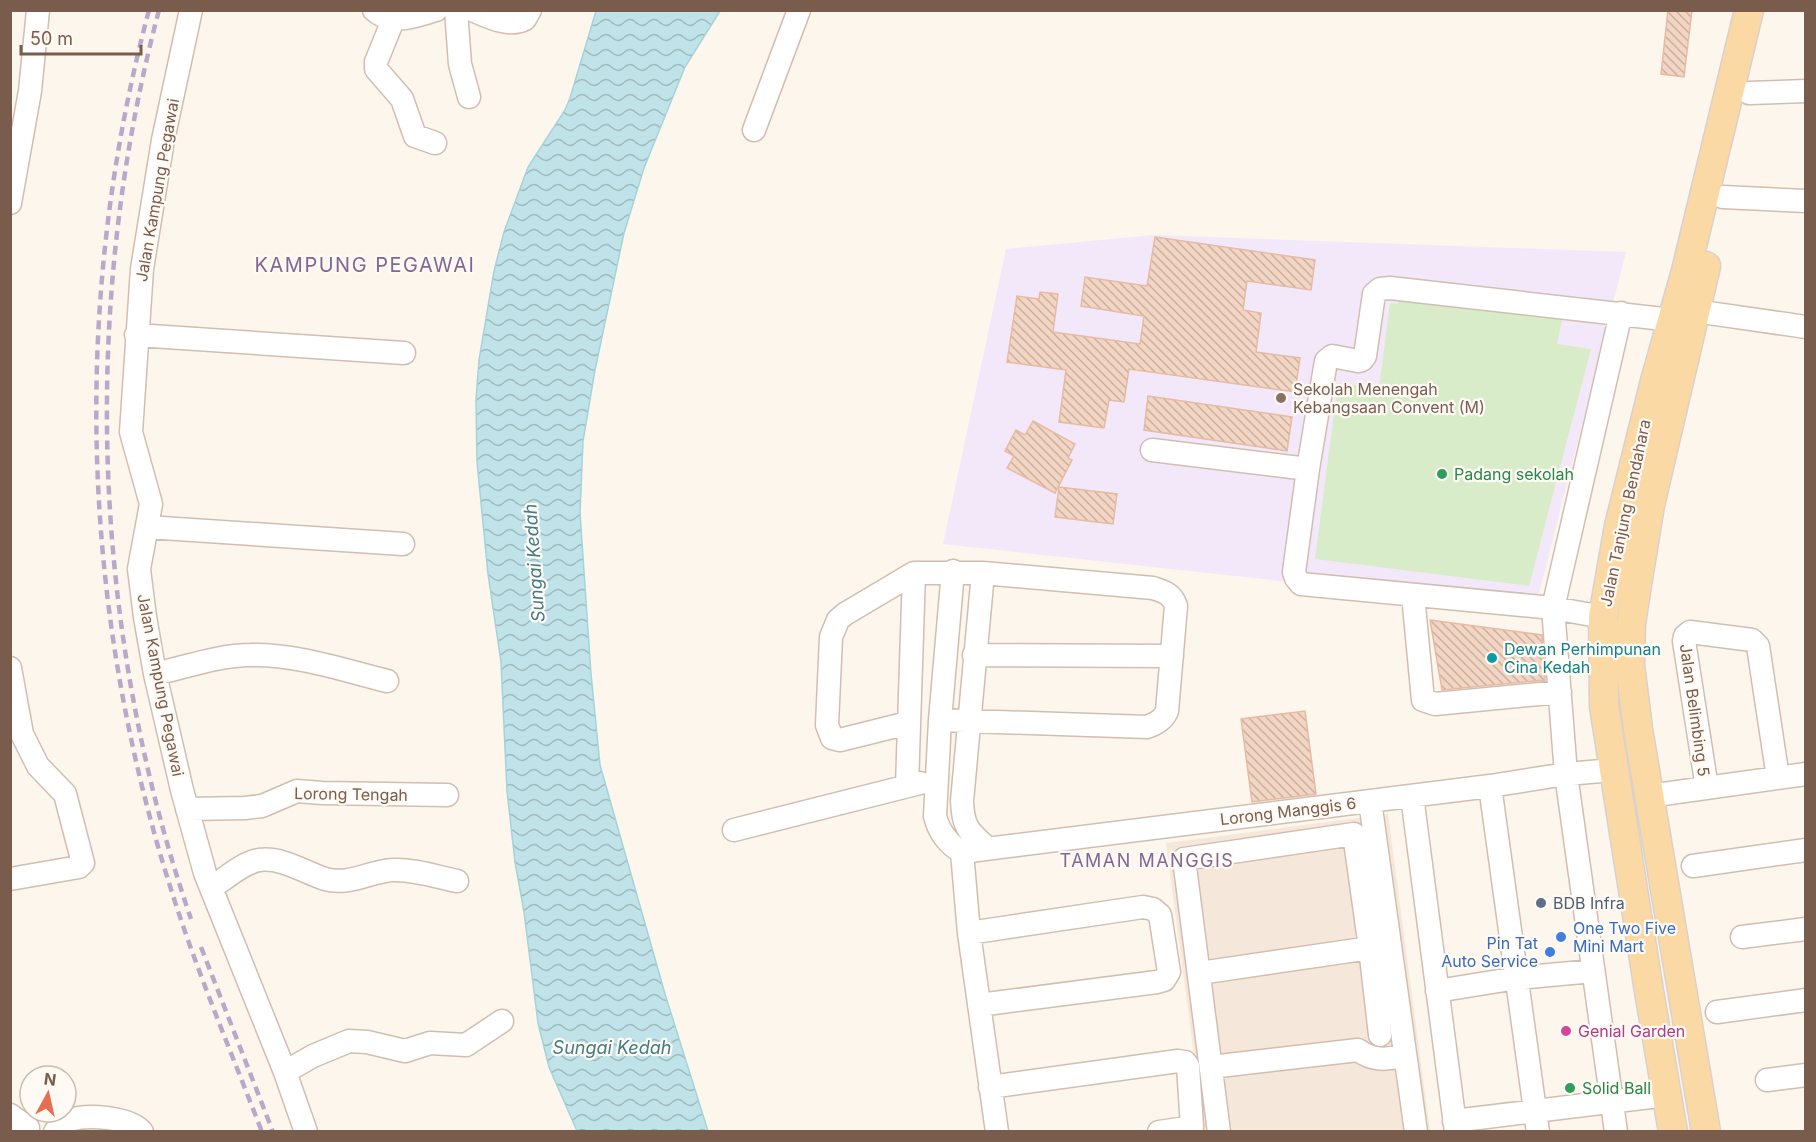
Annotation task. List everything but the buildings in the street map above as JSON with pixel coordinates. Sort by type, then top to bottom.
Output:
[{"type":"main road","name":"Jalan Tanjung Bendahara","points":[[1706,1131],[1633,698],[1630,665],[1631,624],[1708,183],[1749,10]]},
{"type":"main road","name":"Jalan Tanjung Bendahara","points":[[1673,1131],[1648,991],[1604,706],[1604,617],[1620,526],[1655,381],[1684,316],[1724,197],[1769,10]]},
{"type":"street","points":[[10,203],[30,91],[38,10]]},
{"type":"street","name":"Jalan Kampung Pegawai","points":[[191,10],[167,118],[142,269],[130,432],[151,504],[139,569],[155,674],[187,809],[212,888],[306,1131]]},
{"type":"street","points":[[435,10],[383,15],[376,62],[376,69],[402,99],[415,136],[435,143]]},
{"type":"street","points":[[456,10],[460,64],[469,97]]},
{"type":"street","points":[[472,10],[495,19],[513,22],[525,19],[530,10]]},
{"type":"street","points":[[754,130],[799,10]]},
{"type":"street","points":[[1749,93],[1806,91]]},
{"type":"street","points":[[1724,197],[1806,201]]},
{"type":"street","points":[[1604,617],[1553,608],[1301,584],[1294,572],[1326,361],[1332,356],[1362,360],[1365,356],[1374,294],[1380,289],[1390,288],[1621,313],[1806,327]]},
{"type":"street","points":[[1616,1131],[1566,774],[1553,608],[1621,313]]},
{"type":"street","points":[[136,335],[404,353]]},
{"type":"street","points":[[1152,450],[1308,469]]},
{"type":"street","points":[[147,527],[403,544]]},
{"type":"street","points":[[953,571],[940,720],[935,816],[946,838],[954,848],[962,852],[969,933],[997,1131]]},
{"type":"street","points":[[908,723],[840,740],[832,738],[826,725],[831,637],[838,620],[914,573],[953,571],[1154,588],[1173,598],[1176,606],[1167,711],[1164,718],[1147,727],[940,720]]},
{"type":"street","points":[[907,786],[914,573]]},
{"type":"street","points":[[982,573],[962,801],[963,820],[971,833],[987,848]]},
{"type":"street","points":[[1413,595],[1423,700],[1435,704],[1560,692]]},
{"type":"street","name":"Jalan Belimbing 5","points":[[1707,788],[1684,641],[1687,633],[1694,632],[1755,642],[1778,778]]},
{"type":"street","points":[[155,674],[207,662],[255,655],[307,661],[387,681]]},
{"type":"street","points":[[974,655],[1172,656]]},
{"type":"street","points":[[10,668],[16,734],[38,766],[65,794],[83,863],[78,867],[10,879]]},
{"type":"street","name":"Lorong Manggis 6","points":[[962,852],[1490,786],[1566,774],[1614,770]]},
{"type":"street","points":[[1649,796],[1806,774]]},
{"type":"street","points":[[734,830],[936,779]]},
{"type":"street","points":[[1490,786],[1537,1121]]},
{"type":"street","name":"Lorong Tengah","points":[[187,809],[233,809],[262,806],[297,791],[447,795]]},
{"type":"street","points":[[1412,795],[1455,1126],[1537,1121],[1612,1102],[1667,1095]]},
{"type":"street","points":[[1370,801],[1416,1131]]},
{"type":"street","points":[[1219,1131],[1184,859],[1354,834],[1380,1035]]},
{"type":"street","points":[[1694,866],[1806,850]]},
{"type":"street","points":[[212,888],[247,864],[264,860],[282,862],[334,880],[353,880],[393,870],[404,870],[457,881]]},
{"type":"street","points":[[969,933],[1143,907],[1153,909],[1160,915],[1169,972],[1164,980],[1157,982],[979,1005]]},
{"type":"street","points":[[1742,937],[1806,929]]},
{"type":"street","points":[[1200,973],[1370,948]]},
{"type":"street","points":[[1437,991],[1517,978],[1593,971]]},
{"type":"street","points":[[1717,1012],[1806,1000]]},
{"type":"street","points":[[285,1072],[313,1056],[349,1041],[367,1042],[405,1051],[430,1044],[466,1045],[502,1021]]},
{"type":"street","points":[[1358,1050],[1370,1037],[1402,1032]]},
{"type":"street","points":[[1211,1067],[1358,1050],[1373,1059],[1405,1056]]},
{"type":"street","points":[[990,1087],[1178,1061],[1185,1062],[1188,1066],[1192,1127],[1160,1131]]},
{"type":"street","points":[[1767,1080],[1806,1075]]},
{"type":"street","points":[[55,1131],[68,1120],[101,1118],[135,1124],[142,1131]]},
{"type":"shaded area","name":"Sekolah Menengah Kebangsaan Convent (M)","points":[[1154,235],[1626,252],[1535,609],[943,544],[1006,249]]},
{"type":"shaded area","points":[[1388,814],[1430,1131],[1204,1131],[1166,843]]},
{"type":"green space","name":"Padang sekolah","points":[[1400,295],[1563,316],[1557,344],[1591,349],[1529,586],[1315,559],[1338,383],[1379,388],[1390,303],[1398,304]]},
{"type":"water","name":"Sungai Kedah","points":[[596,11],[720,11],[685,67],[644,168],[624,233],[595,370],[583,441],[580,513],[600,765],[665,994],[708,1131],[577,1131],[549,1067],[538,1023],[507,791],[501,662],[488,574],[477,462],[476,400],[479,360],[494,271],[504,232],[528,167],[565,110],[570,98]]},
{"type":"railway","points":[[149,10],[124,119],[107,228],[98,338],[97,448],[103,558],[118,667],[139,776],[179,914],[201,977],[262,1132]]},
{"type":"railway","points":[[159,10],[134,122],[117,237],[108,352],[108,467],[116,582],[133,696],[158,809],[191,919]]},
{"type":"railway","points":[[201,947],[273,1132]]},
{"type":"place","name":"Sekolah Menengah Kebangsaan Convent (M)","points":[[1281,398]]},
{"type":"place","name":"Padang sekolah","points":[[1442,474]]},
{"type":"place","name":"Dewan Perhimpunan Cina Kedah","points":[[1492,658]]},
{"type":"place","name":"BDB Infra","points":[[1541,903]]},
{"type":"place","name":"One Two Five Mini Mart","points":[[1561,937]]},
{"type":"place","name":"Pin Tat Auto Service","points":[[1550,952]]},
{"type":"place","name":"Genial Garden","points":[[1566,1031]]},
{"type":"place","name":"Solid Ball","points":[[1570,1088]]},
{"type":"district","name":"KAMPUNG PEGAWAI","points":[[365,265]]},
{"type":"district","name":"TAMAN MANGGIS","points":[[1147,860]]}]
